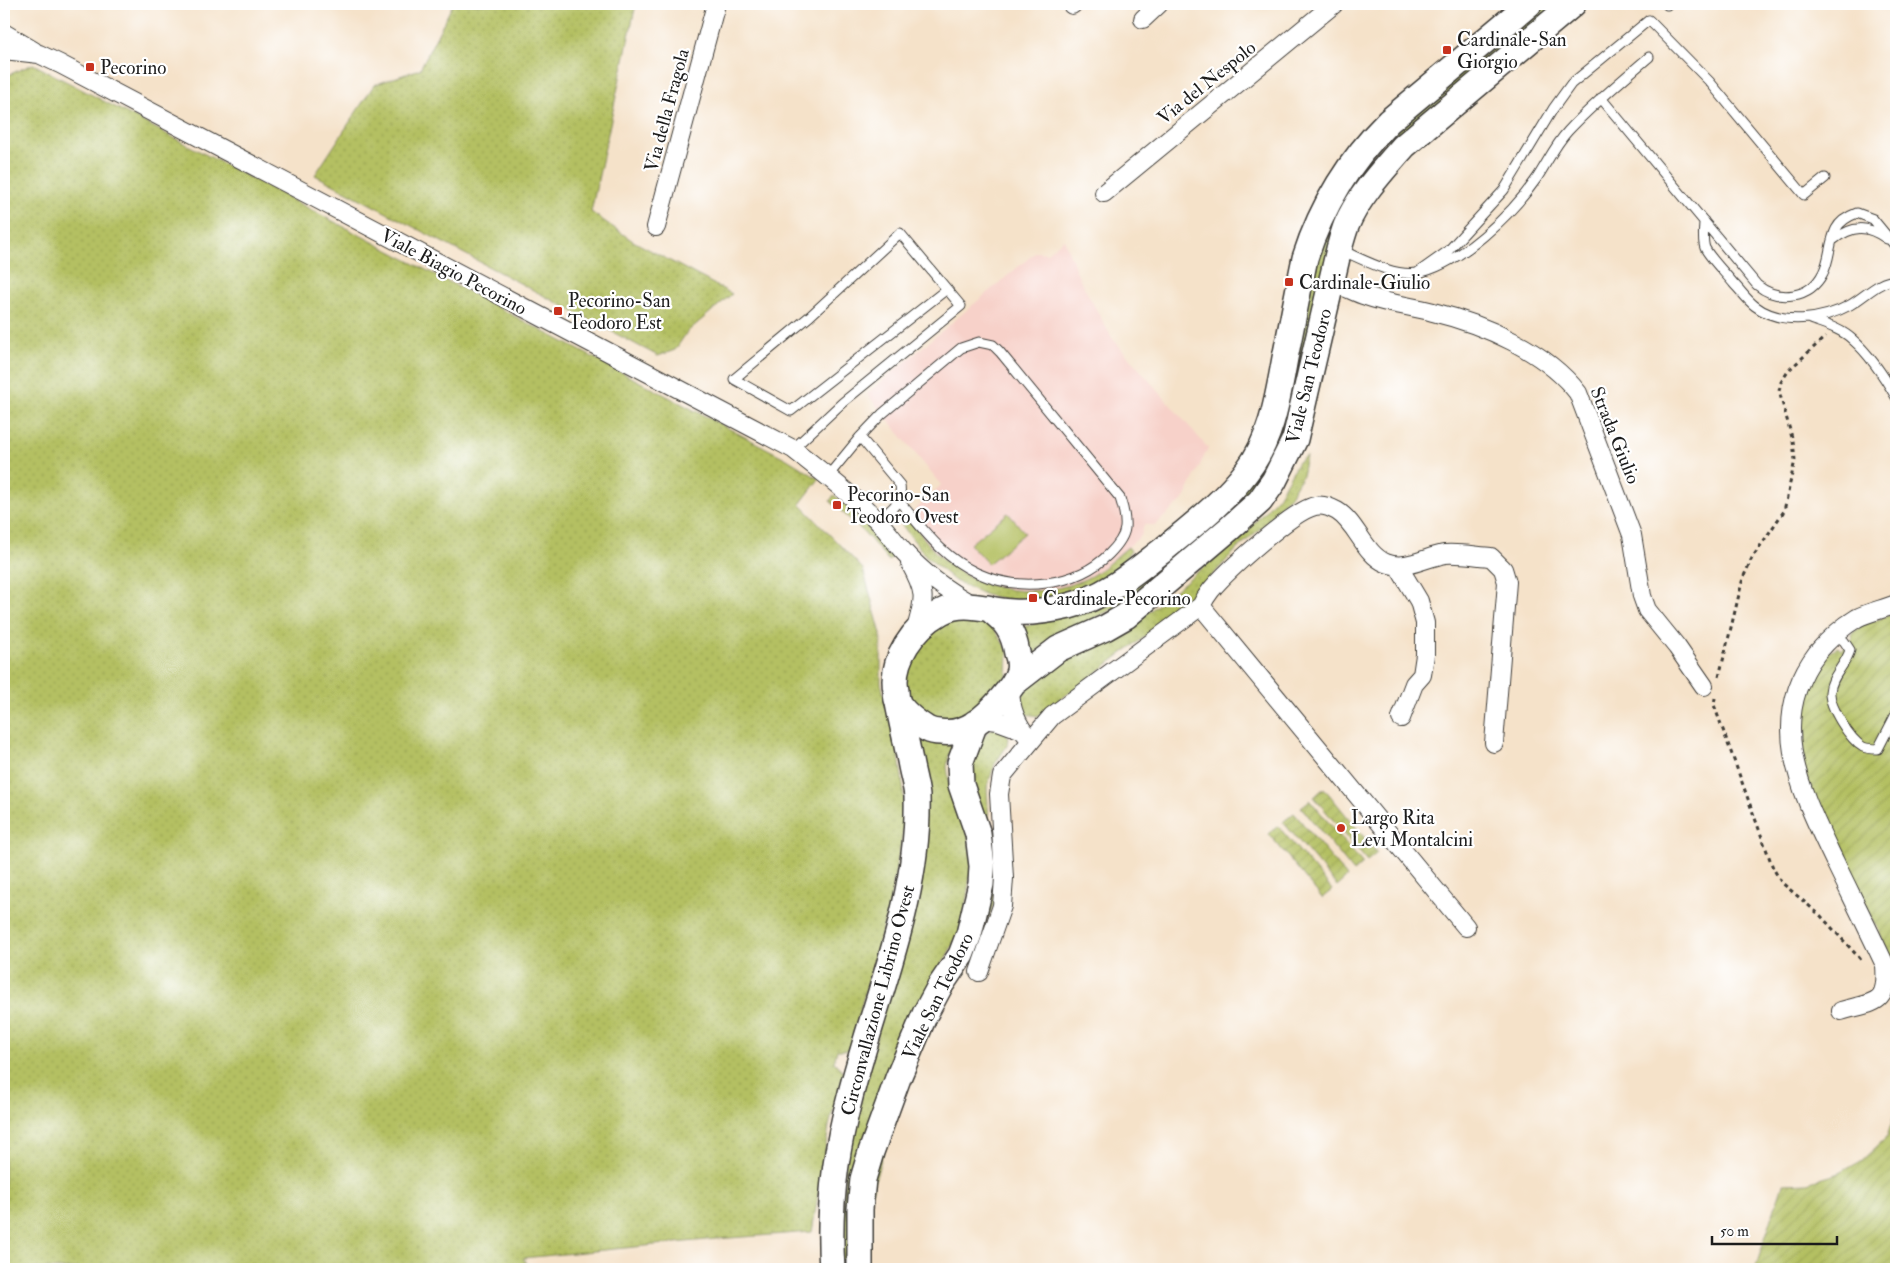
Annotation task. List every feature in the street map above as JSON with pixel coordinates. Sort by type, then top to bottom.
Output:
[{"type":"main road","points":[[980,607],[1001,619],[1014,635],[1019,670],[1012,686],[978,721],[965,729],[951,734],[929,731],[913,719],[898,703],[895,686],[895,668],[901,654],[914,635],[932,618],[944,610],[961,605],[980,607],[1014,612],[1067,607],[1110,591],[1173,541],[1233,488],[1248,470],[1267,435],[1277,399],[1305,258],[1312,237],[1336,188],[1353,162],[1372,138],[1389,121],[1528,4]]},
{"type":"main road","name":"Viale San Teodoro","points":[[1012,686],[1058,649],[1105,628],[1126,616],[1260,501],[1274,480],[1295,439],[1330,282],[1346,225],[1359,203],[1404,146],[1573,4]]},
{"type":"main road","name":"Circonvallazione Librino Ovest","points":[[832,1269],[832,1212],[841,1132],[908,893],[914,843],[916,793],[898,703]]},
{"type":"main road","name":"Viale San Teodoro","points":[[860,1269],[860,1209],[863,1179],[871,1152],[898,1078],[925,1014],[940,986],[961,955],[969,934],[981,884],[982,866],[978,834],[961,785],[960,763],[978,721]]},
{"type":"street","name":"Via della Fragola","points":[[656,227],[716,4]]},
{"type":"street","points":[[1143,19],[1159,4]]},
{"type":"street","name":"Via del Nespolo","points":[[1104,193],[1334,4]]},
{"type":"street","points":[[4,33],[39,54]]},
{"type":"street","name":"Viale Biagio Pecorino","points":[[4,50],[39,54],[793,449],[828,476],[878,521],[904,552]]},
{"type":"street","name":"Strada Giulio","points":[[1330,282],[1341,284],[1365,296],[1449,316],[1514,342],[1569,381],[1578,393],[1624,510],[1632,535],[1642,596],[1648,610],[1677,647],[1713,687]]},
{"type":"street","points":[[979,972],[1002,906],[1004,878],[999,794],[1002,776],[1026,735],[1201,606],[1210,591],[1232,569],[1287,522],[1305,510],[1316,506],[1326,506],[1338,512],[1346,519],[1377,558],[1386,563],[1398,566],[1446,554],[1491,557],[1503,569],[1507,582],[1494,743]]},
{"type":"street","points":[[904,552],[938,583],[980,607]]},
{"type":"street","points":[[904,552],[919,580],[924,596],[914,635]]},
{"type":"street","points":[[1398,566],[1419,601],[1425,624],[1425,655],[1422,675],[1414,684],[1401,718]]},
{"type":"street","points":[[1841,1011],[1877,1001],[1883,995],[1886,986],[1885,965],[1805,800],[1794,764],[1790,738],[1792,716],[1796,693],[1809,664],[1825,643],[1857,618],[1896,604]]},
{"type":"street","points":[[1201,606],[1466,927]]},
{"type":"street","points":[[1012,686],[1010,702],[1026,735]]},
{"type":"street","points":[[978,721],[998,721],[1026,735]]},
{"type":"lane","points":[[1417,273],[1448,251],[1504,190],[1553,109],[1571,84],[1650,20],[1709,81],[1804,195],[1825,178]]},
{"type":"lane","points":[[1339,249],[1403,273],[1417,273],[1446,262],[1496,226],[1536,179],[1556,146],[1567,133],[1602,98],[1649,57]]},
{"type":"lane","points":[[1602,98],[1757,285],[1764,291],[1786,296],[1796,295],[1809,290],[1817,282],[1826,264],[1836,230],[1842,222],[1857,212],[1873,218],[1895,245]]},
{"type":"lane","points":[[1704,221],[1705,249],[1744,296],[1756,307],[1770,314],[1783,317],[1810,318],[1848,306],[1867,295],[1880,284],[1896,280]]},
{"type":"lane","points":[[1833,240],[1843,232],[1857,228],[1872,230],[1895,245]]},
{"type":"lane","points":[[793,449],[842,403],[961,306],[900,233],[810,316],[734,379],[791,412],[947,290]]},
{"type":"lane","points":[[1810,318],[1836,329],[1852,339],[1890,385],[1896,397]]},
{"type":"lane","points":[[828,476],[882,414],[961,348],[979,342],[987,343],[1000,352],[1120,498],[1125,529],[1115,548],[1104,559],[1084,572],[1058,581],[1042,583],[1005,582],[977,573],[947,555],[929,538],[899,501]]},
{"type":"lane","points":[[860,437],[900,485],[901,494],[899,501],[878,521]]},
{"type":"lane","points":[[1835,635],[1850,650],[1833,680],[1830,702],[1853,739],[1871,750],[1878,749],[1896,714]]},
{"type":"path","points":[[1833,340],[1826,336],[1789,370],[1779,391],[1796,460],[1784,510],[1752,558],[1743,578],[1722,660],[1713,687],[1714,705],[1781,882],[1821,916],[1886,986]]},
{"type":"shaded area","points":[[1064,239],[1079,278],[1112,338],[1208,448],[1184,499],[1155,525],[1144,525],[1141,536],[1095,574],[1070,585],[1054,589],[1038,591],[1008,590],[970,577],[944,561],[928,545],[907,518],[941,485],[867,394],[1036,252],[1047,253]]},
{"type":"green space","points":[[453,4],[636,4],[591,212],[633,241],[732,294],[687,332],[675,350],[658,356],[315,175],[374,85],[420,69]]},
{"type":"green space","points":[[1544,4],[1558,4],[1378,160],[1289,430],[1251,498],[1119,606],[1053,638],[1031,656],[1027,637],[1022,627],[1034,624],[1231,504],[1317,251],[1356,173],[1417,109]]},
{"type":"green space","points":[[33,64],[787,459],[819,479],[800,504],[863,569],[881,634],[881,683],[898,748],[905,821],[889,906],[849,1050],[837,1050],[834,1062],[844,1072],[829,1126],[812,1232],[716,1239],[523,1258],[529,1269],[4,1269],[4,75],[6,76]]},
{"type":"green space","points":[[1306,456],[1302,476],[1290,496],[1178,612],[1038,716],[1025,714],[1020,710],[1020,702],[1026,689],[1065,659],[1140,619],[1245,533],[1278,497],[1298,462]]},
{"type":"green space","points":[[834,495],[874,530],[894,555],[889,561],[864,532],[830,501]]},
{"type":"green space","points":[[1008,513],[1025,533],[988,564],[970,544]]},
{"type":"green space","points":[[903,515],[938,555],[959,571],[976,580],[1012,590],[1049,590],[1067,586],[1096,573],[1128,547],[1131,551],[1112,575],[1096,585],[1054,600],[1010,600],[986,595],[955,581],[926,556],[901,524]]},
{"type":"green space","points":[[1896,613],[1896,995],[1894,963],[1808,783],[1803,763],[1799,721],[1803,699],[1822,660],[1838,647],[1842,650],[1852,640],[1851,634],[1862,625]]},
{"type":"green space","points":[[976,616],[989,622],[1008,650],[1007,676],[973,715],[937,723],[909,701],[904,676],[907,664],[931,632],[950,618]]},
{"type":"green space","points":[[999,728],[1005,731],[1009,738],[1008,744],[995,764],[987,787],[990,847],[997,899],[967,960],[977,936],[968,772],[976,744],[991,729]]},
{"type":"green space","points":[[921,735],[957,741],[949,755],[947,767],[950,786],[968,835],[972,864],[960,932],[930,986],[850,1269],[840,1269],[845,1165],[887,994],[918,740]]},
{"type":"green space","points":[[1324,788],[1377,853],[1367,861],[1314,797]]},
{"type":"green space","points":[[1310,800],[1363,864],[1354,872],[1301,807]]},
{"type":"green space","points":[[1294,813],[1347,877],[1337,886],[1283,822]]},
{"type":"green space","points":[[1278,826],[1332,890],[1322,898],[1269,834]]},
{"type":"green space","points":[[1896,1109],[1896,1269],[1755,1269],[1783,1184],[1807,1183],[1840,1173],[1861,1161],[1887,1137]]},
{"type":"place","name":"Cardinale-San Giorgio","points":[[1447,50]]},
{"type":"place","name":"Pecorino","points":[[90,67]]},
{"type":"place","name":"Cardinale-Giulio","points":[[1289,282]]},
{"type":"place","name":"Pecorino-San Teodoro Est","points":[[558,311]]},
{"type":"place","name":"Pecorino-San Teodoro Ovest","points":[[837,505]]},
{"type":"place","name":"Cardinale-Pecorino","points":[[1033,598]]},
{"type":"place","name":"Largo Rita Levi Montalcini","points":[[1341,828]]}]
